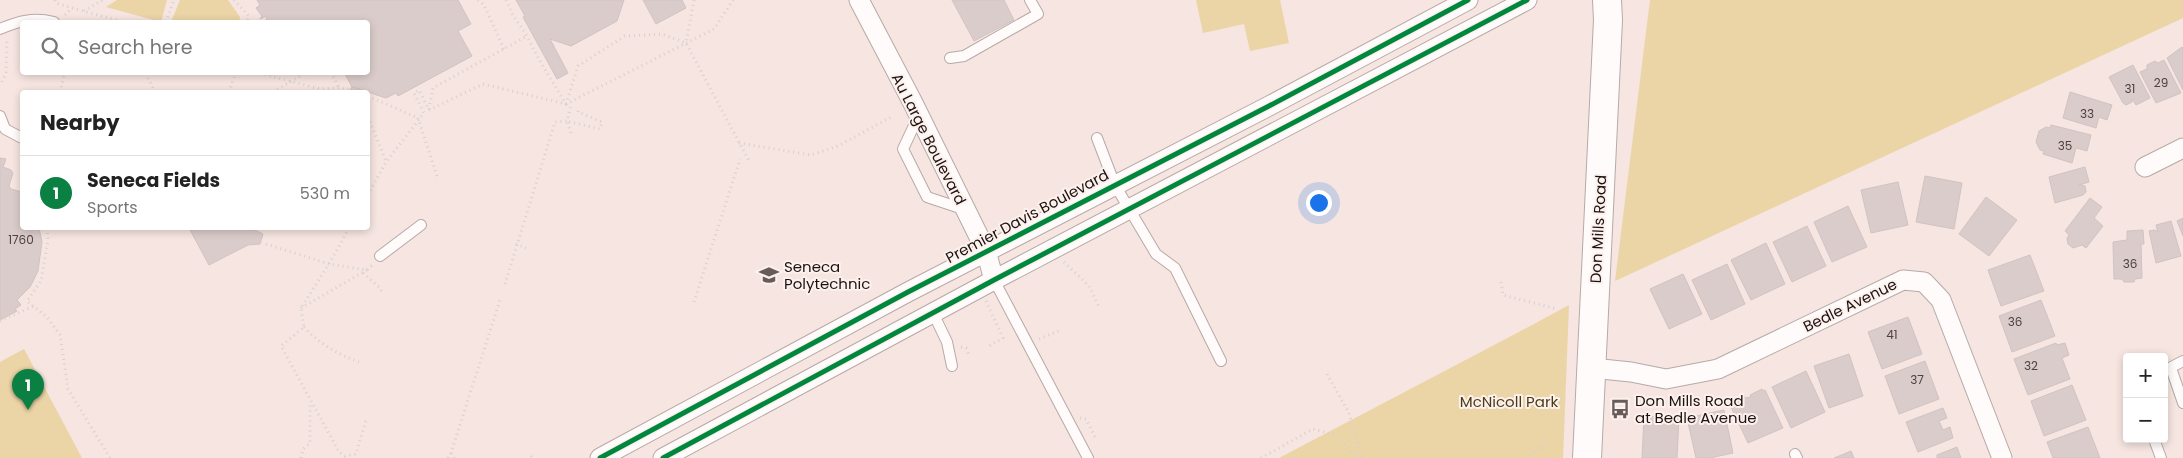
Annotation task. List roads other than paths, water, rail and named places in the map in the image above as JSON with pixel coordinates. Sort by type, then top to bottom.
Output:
[{"type":"main road","name":"Don Mills Road","points":[[1587,458],[1608,20],[1607,0]]},
{"type":"street","name":"Au Large Boulevard","points":[[858,0],[919,116],[986,251],[994,280]]},
{"type":"street","name":"Premier Davis Boulevard","points":[[600,458],[986,251],[1468,0]]},
{"type":"street","points":[[663,458],[994,280],[1527,0]]},
{"type":"street","points":[[2145,167],[2183,148]]},
{"type":"street","name":"Bedle Avenue","points":[[1592,368],[1631,372],[1666,379],[1718,369],[1903,280],[1924,282],[1941,300],[2002,458]]},
{"type":"lane","points":[[950,58],[964,56],[1038,14],[1030,0]]},
{"type":"lane","points":[[26,20],[39,20]]},
{"type":"lane","points":[[0,29],[20,21]]},
{"type":"lane","points":[[0,116],[5,130],[20,137]]},
{"type":"lane","points":[[919,116],[903,149],[927,197],[966,210]]},
{"type":"lane","points":[[1096,138],[1115,185],[1156,254],[1175,268],[1222,361]]},
{"type":"lane","points":[[380,256],[421,225]]},
{"type":"lane","points":[[994,280],[1087,456]]},
{"type":"lane","points":[[934,313],[947,342],[952,366]]},
{"type":"lane","points":[[2183,361],[2168,369],[2183,403]]},
{"type":"lane","points":[[2155,443],[2161,458]]},
{"type":"place","name":"Seneca Polytechnic","points":[[769,275]]},
{"type":"place","name":"Don Mills Road at Bedle Avenue","points":[[1620,409]]},
{"type":"place","name":"Seneca Fields","points":[[28,410]]},
{"type":"park label","name":"McNicoll Park","points":[[1509,401]]}]
